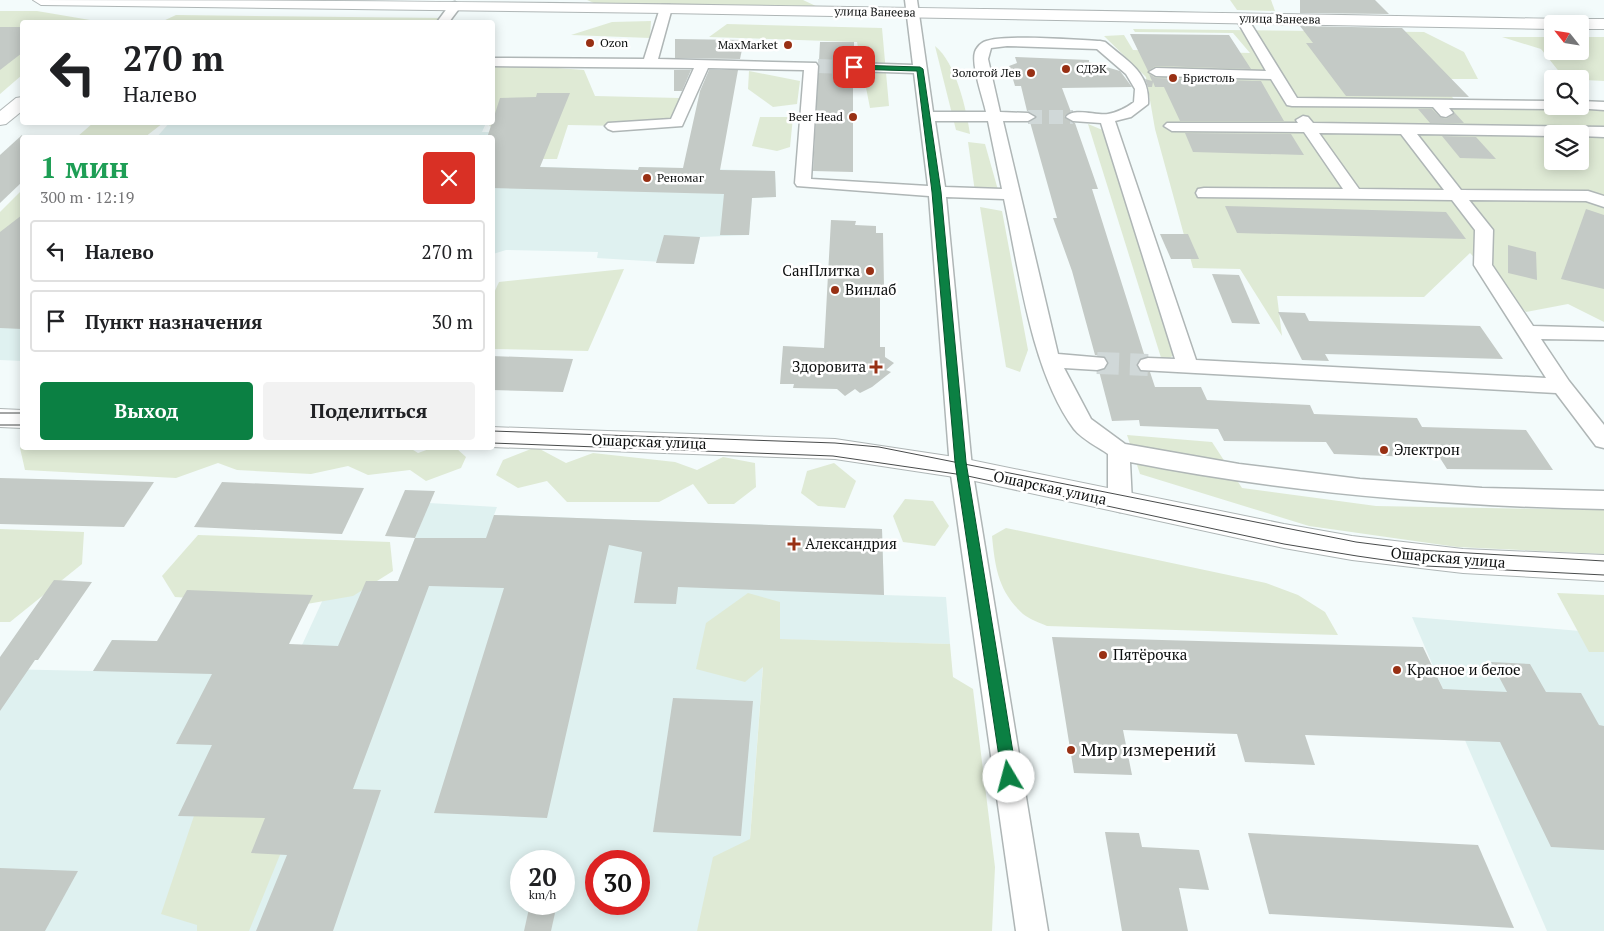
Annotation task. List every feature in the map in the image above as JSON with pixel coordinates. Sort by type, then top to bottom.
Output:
[{"type":"main road","name":"улица Ванеева","points":[[41,0],[666,8],[912,7],[1242,19],[1544,24]]},
{"type":"main road","points":[[127,18],[149,1]]},
{"type":"main road","points":[[1589,24],[1604,24]]},
{"type":"main road","points":[[0,120],[20,104]]},
{"type":"main road","points":[[0,418],[20,419]]},
{"type":"main road","name":"Ошарская улица","points":[[495,438],[835,449],[961,468],[1284,536],[1406,556],[1604,568]]},
{"type":"street","points":[[444,20],[455,6]]},
{"type":"street","points":[[912,7],[937,192],[961,468],[1032,931]]},
{"type":"street","points":[[650,63],[666,8]]},
{"type":"street","points":[[1242,19],[1292,102],[1355,195]]},
{"type":"street","points":[[1073,117],[1107,119],[1126,114],[1141,104],[1142,89],[1132,72],[1100,45],[1007,42],[987,45],[982,51],[981,59],[1051,361],[1070,404],[1083,425],[1119,452],[1171,462],[1316,484],[1518,500],[1604,500]]},
{"type":"street","points":[[498,66],[650,63],[814,66],[803,183],[937,192],[1013,194]]},
{"type":"street","points":[[613,126],[677,122],[703,64]]},
{"type":"street","points":[[854,67],[920,69]]},
{"type":"street","points":[[1156,72],[1275,74]]},
{"type":"street","points":[[1292,102],[1544,104]]},
{"type":"street","points":[[1437,103],[1460,129]]},
{"type":"street","points":[[1589,105],[1604,106]]},
{"type":"street","points":[[926,116],[995,115],[1028,117]]},
{"type":"street","points":[[1107,119],[1188,367]]},
{"type":"street","points":[[1172,126],[1604,132]]},
{"type":"street","points":[[1405,129],[1484,230],[1484,265],[1562,386],[1604,440]]},
{"type":"street","points":[[1204,193],[1588,196],[1604,202]]},
{"type":"street","points":[[1527,332],[1604,334]]},
{"type":"street","points":[[1051,361],[1097,363]]},
{"type":"street","points":[[1148,365],[1562,386]]},
{"type":"street","points":[[1119,452],[1120,503]]},
{"type":"shaded area","points":[[167,125],[485,125],[482,132],[530,132],[518,166],[638,170],[639,167],[775,171],[776,197],[752,198],[749,235],[700,237],[694,264],[597,258],[598,252],[506,250],[495,253],[495,135],[159,135]]},
{"type":"shaded area","points":[[20,252],[20,361],[0,360],[0,270]]},
{"type":"shaded area","points":[[429,503],[497,507],[494,515],[882,529],[884,595],[946,597],[950,644],[765,639],[743,931],[0,931],[0,669],[93,671],[112,640],[302,645],[331,582],[398,581]]},
{"type":"shaded area","points":[[1412,617],[1604,633],[1604,931],[1547,931]]},
{"type":"green space","points":[[587,0],[803,0],[818,7],[594,3]]},
{"type":"green space","points":[[1230,0],[1271,0],[1275,11],[1237,10]]},
{"type":"green space","points":[[0,11],[37,11],[90,20],[20,20],[20,77],[0,94]]},
{"type":"green space","points":[[176,15],[443,18],[438,20],[165,20]]},
{"type":"green space","points":[[651,21],[650,38],[571,35],[612,22]]},
{"type":"green space","points":[[727,24],[882,28],[889,106],[870,108],[857,42],[709,37]]},
{"type":"green space","points":[[1133,29],[1424,32],[1464,52],[1478,79],[1436,79],[1461,107],[1544,110],[1544,115],[1589,115],[1589,103],[1595,109],[1604,110],[1604,322],[1568,304],[1526,312],[1470,253],[1424,297],[1277,296],[1282,336],[1240,269],[1193,268],[1155,129],[1146,77],[1104,36],[1124,35],[1133,50],[1250,53],[1233,33],[1135,32]]},
{"type":"green space","points":[[1502,37],[1544,37],[1544,53],[1541,49]]},
{"type":"green space","points":[[1589,37],[1604,37],[1604,81],[1589,80],[1589,70],[1558,70],[1550,60],[1589,60]]},
{"type":"green space","points":[[935,46],[949,63],[954,74],[963,99],[970,134],[956,130]]},
{"type":"green space","points":[[495,63],[584,70],[595,96],[680,98],[679,127],[568,125],[557,159],[532,159],[489,125],[495,125]]},
{"type":"green space","points":[[749,71],[800,81],[797,104],[773,107],[748,89]]},
{"type":"green space","points":[[760,117],[793,117],[790,147],[777,151],[752,146]]},
{"type":"green space","points":[[1088,124],[1105,131],[1178,351],[1163,364]]},
{"type":"green space","points":[[91,125],[160,125],[148,135],[79,135]]},
{"type":"green space","points":[[968,142],[985,144],[998,190],[975,192]]},
{"type":"green space","points":[[20,192],[20,243],[0,260],[0,212]]},
{"type":"green space","points":[[980,207],[1002,211],[1028,350],[1020,372],[1006,367]]},
{"type":"green space","points":[[624,269],[588,351],[495,349],[495,291],[499,282]]},
{"type":"green space","points":[[1127,435],[1212,442],[1242,488],[1376,506],[1604,510],[1604,554],[1457,547],[1309,526],[1140,474]]},
{"type":"green space","points":[[536,447],[566,463],[593,453],[675,462],[697,470],[723,457],[755,463],[756,487],[734,504],[708,504],[693,484],[659,502],[567,502],[547,481],[518,488],[496,475],[503,460]]},
{"type":"green space","points":[[20,450],[413,450],[418,453],[426,450],[458,450],[466,457],[461,468],[426,481],[410,470],[368,475],[348,466],[311,474],[237,470],[218,463],[176,478],[25,470]]},
{"type":"green space","points":[[834,463],[856,481],[845,508],[818,506],[801,493],[807,471]]},
{"type":"green space","points":[[905,499],[933,501],[949,526],[935,546],[903,542],[893,516]]},
{"type":"green space","points":[[1006,528],[1266,583],[1298,595],[1325,612],[1338,635],[1047,626],[1023,614],[1008,596],[999,578],[992,536]]},
{"type":"green space","points":[[0,529],[84,532],[82,564],[10,622],[0,622]]},
{"type":"green space","points":[[198,535],[390,542],[393,571],[353,596],[301,605],[175,597],[162,576]]},
{"type":"green space","points":[[748,593],[780,602],[780,639],[950,644],[953,677],[973,689],[995,867],[992,931],[697,931],[713,857],[750,839],[763,667],[745,682],[696,669],[706,623]]},
{"type":"green space","points":[[1557,593],[1604,595],[1604,652],[1589,652]]},
{"type":"green space","points":[[201,795],[297,813],[249,931],[197,931],[197,925],[161,914]]},
{"type":"building","points":[[1300,0],[1375,0],[1389,14],[1300,13]]},
{"type":"building","points":[[1300,26],[1402,28],[1469,97],[1346,96],[1306,43],[1313,43]]},
{"type":"building","points":[[0,27],[20,27],[20,55],[0,70]]},
{"type":"building","points":[[1130,34],[1229,35],[1251,69],[1156,66],[1148,71]]},
{"type":"building","points":[[675,39],[744,40],[740,59],[675,58]]},
{"type":"building","points":[[820,42],[854,42],[854,61],[845,66],[853,73],[853,172],[813,171]]},
{"type":"building","points":[[1015,57],[1089,60],[1089,62],[1120,71],[1132,87],[1062,88],[1071,112],[1064,117],[1075,123],[1098,189],[1092,189],[1145,357],[1139,359],[1136,366],[1141,372],[1150,372],[1155,387],[1201,387],[1207,400],[1310,405],[1314,414],[1417,418],[1422,427],[1526,430],[1553,470],[1447,469],[1440,458],[1334,454],[1326,442],[1224,441],[1218,429],[1140,426],[1139,420],[1112,421],[1099,371],[1106,369],[1109,362],[1104,356],[1095,355],[1072,271],[1053,218],[1057,218],[1030,122],[1037,116],[1027,111],[1021,86],[1015,86],[1009,66],[1017,63]]},
{"type":"building","points":[[674,70],[691,70],[682,91],[674,91]]},
{"type":"building","points":[[709,70],[738,70],[720,170],[775,171],[776,197],[752,198],[749,235],[720,235],[724,194],[495,188],[495,135],[488,135],[491,125],[495,125],[495,113],[500,98],[536,97],[537,93],[570,93],[540,167],[638,170],[639,167],[683,168],[700,91]]},
{"type":"building","points":[[1149,74],[1156,78],[1261,81],[1284,121],[1180,121],[1164,87],[1155,87],[1153,82],[1152,87],[1148,87],[1145,79],[1152,81]]},
{"type":"building","points":[[1418,109],[1432,109],[1440,117],[1446,119],[1455,113],[1464,123],[1430,123]]},
{"type":"building","points":[[1185,133],[1291,134],[1304,155],[1193,152]]},
{"type":"building","points":[[1442,136],[1476,137],[1496,159],[1460,158]]},
{"type":"building","points":[[20,137],[20,184],[0,203],[0,155]]},
{"type":"building","points":[[1225,206],[1446,212],[1466,239],[1237,233]]},
{"type":"building","points":[[1586,209],[1604,215],[1604,289],[1561,279]]},
{"type":"building","points":[[20,217],[20,329],[0,328],[0,232]]},
{"type":"building","points":[[831,220],[856,221],[855,225],[876,226],[876,233],[883,233],[884,286],[880,286],[880,347],[885,347],[885,357],[894,363],[886,370],[891,372],[872,387],[860,393],[855,389],[845,396],[837,389],[793,388],[794,384],[780,384],[783,346],[824,348]]},
{"type":"building","points":[[1160,234],[1188,234],[1199,259],[1171,259]]},
{"type":"building","points":[[664,235],[700,237],[694,264],[656,263]]},
{"type":"building","points":[[1508,245],[1536,252],[1537,280],[1508,273]]},
{"type":"building","points":[[1212,274],[1239,275],[1260,324],[1232,323]]},
{"type":"building","points":[[1278,312],[1305,313],[1309,321],[1480,326],[1503,359],[1325,354],[1329,361],[1302,360]]},
{"type":"building","points":[[495,356],[573,359],[563,392],[495,390]]},
{"type":"building","points":[[0,478],[154,482],[124,527],[0,524]]},
{"type":"building","points":[[222,482],[364,488],[342,534],[194,527]]},
{"type":"building","points":[[405,490],[435,491],[415,538],[385,536]]},
{"type":"building","points":[[494,515],[882,529],[884,595],[678,587],[676,604],[634,603],[642,552],[609,545],[547,818],[434,813],[504,588],[429,586],[353,789],[381,790],[333,931],[256,931],[287,855],[251,853],[265,818],[178,816],[212,745],[176,744],[212,674],[93,671],[112,640],[157,641],[187,590],[313,595],[289,644],[338,646],[366,581],[398,581],[415,538],[486,538]]},
{"type":"building","points":[[54,580],[92,582],[0,711],[0,657]]},
{"type":"building","points":[[1052,637],[1423,647],[1443,689],[1507,692],[1491,662],[1530,664],[1546,692],[1581,693],[1599,725],[1604,726],[1604,850],[1551,847],[1500,742],[1305,735],[1315,765],[1245,762],[1237,734],[1123,730],[1132,775],[1074,773]]},
{"type":"building","points":[[673,698],[753,701],[741,836],[653,832]]},
{"type":"building","points":[[1105,832],[1139,833],[1142,847],[1199,850],[1209,890],[1179,888],[1188,931],[1122,931]]},
{"type":"building","points":[[1248,833],[1478,845],[1514,928],[1269,914]]},
{"type":"building","points":[[0,868],[78,871],[45,931],[0,931]]},
{"type":"building","points":[[528,915],[555,915],[551,931],[524,931]]},
{"type":"tunnel","points":[[818,66],[854,67]]},
{"type":"tunnel","points":[[1028,117],[1073,117]]},
{"type":"tunnel","points":[[1097,363],[1148,365]]},
{"type":"tram line","points":[[0,413],[20,413]]},
{"type":"tram line","points":[[0,425],[20,425]]},
{"type":"tram line","points":[[495,431],[835,443],[879,447],[1356,542],[1418,550],[1604,561]]},
{"type":"tram line","points":[[495,443],[833,456],[963,475],[1284,544],[1357,556],[1426,566],[1604,575]]},
{"type":"place","name":"Ozon","points":[[590,43]]},
{"type":"place","name":"MaxMarket","points":[[788,45]]},
{"type":"place","name":"СДЭК","points":[[1066,69]]},
{"type":"place","name":"Золотой Лев","points":[[1031,73]]},
{"type":"place","name":"Бристоль","points":[[1173,78]]},
{"type":"place","name":"Beer Head","points":[[853,117]]},
{"type":"place","name":"Реномаг","points":[[647,178]]},
{"type":"place","name":"СанПлитка","points":[[870,271]]},
{"type":"place","name":"Винлаб","points":[[835,290]]},
{"type":"place","name":"Здоровита","points":[[876,367]]},
{"type":"place","name":"Электрон","points":[[1384,450]]},
{"type":"place","name":"Александрия","points":[[794,544]]},
{"type":"place","name":"Пятёрочка","points":[[1103,655]]},
{"type":"place","name":"Красное и белое","points":[[1397,670]]},
{"type":"place","name":"Мир измерений","points":[[1071,750]]},
{"type":"route","points":[[854,67],[920,69],[937,192],[960,462],[985,612],[1009,777]]}]
